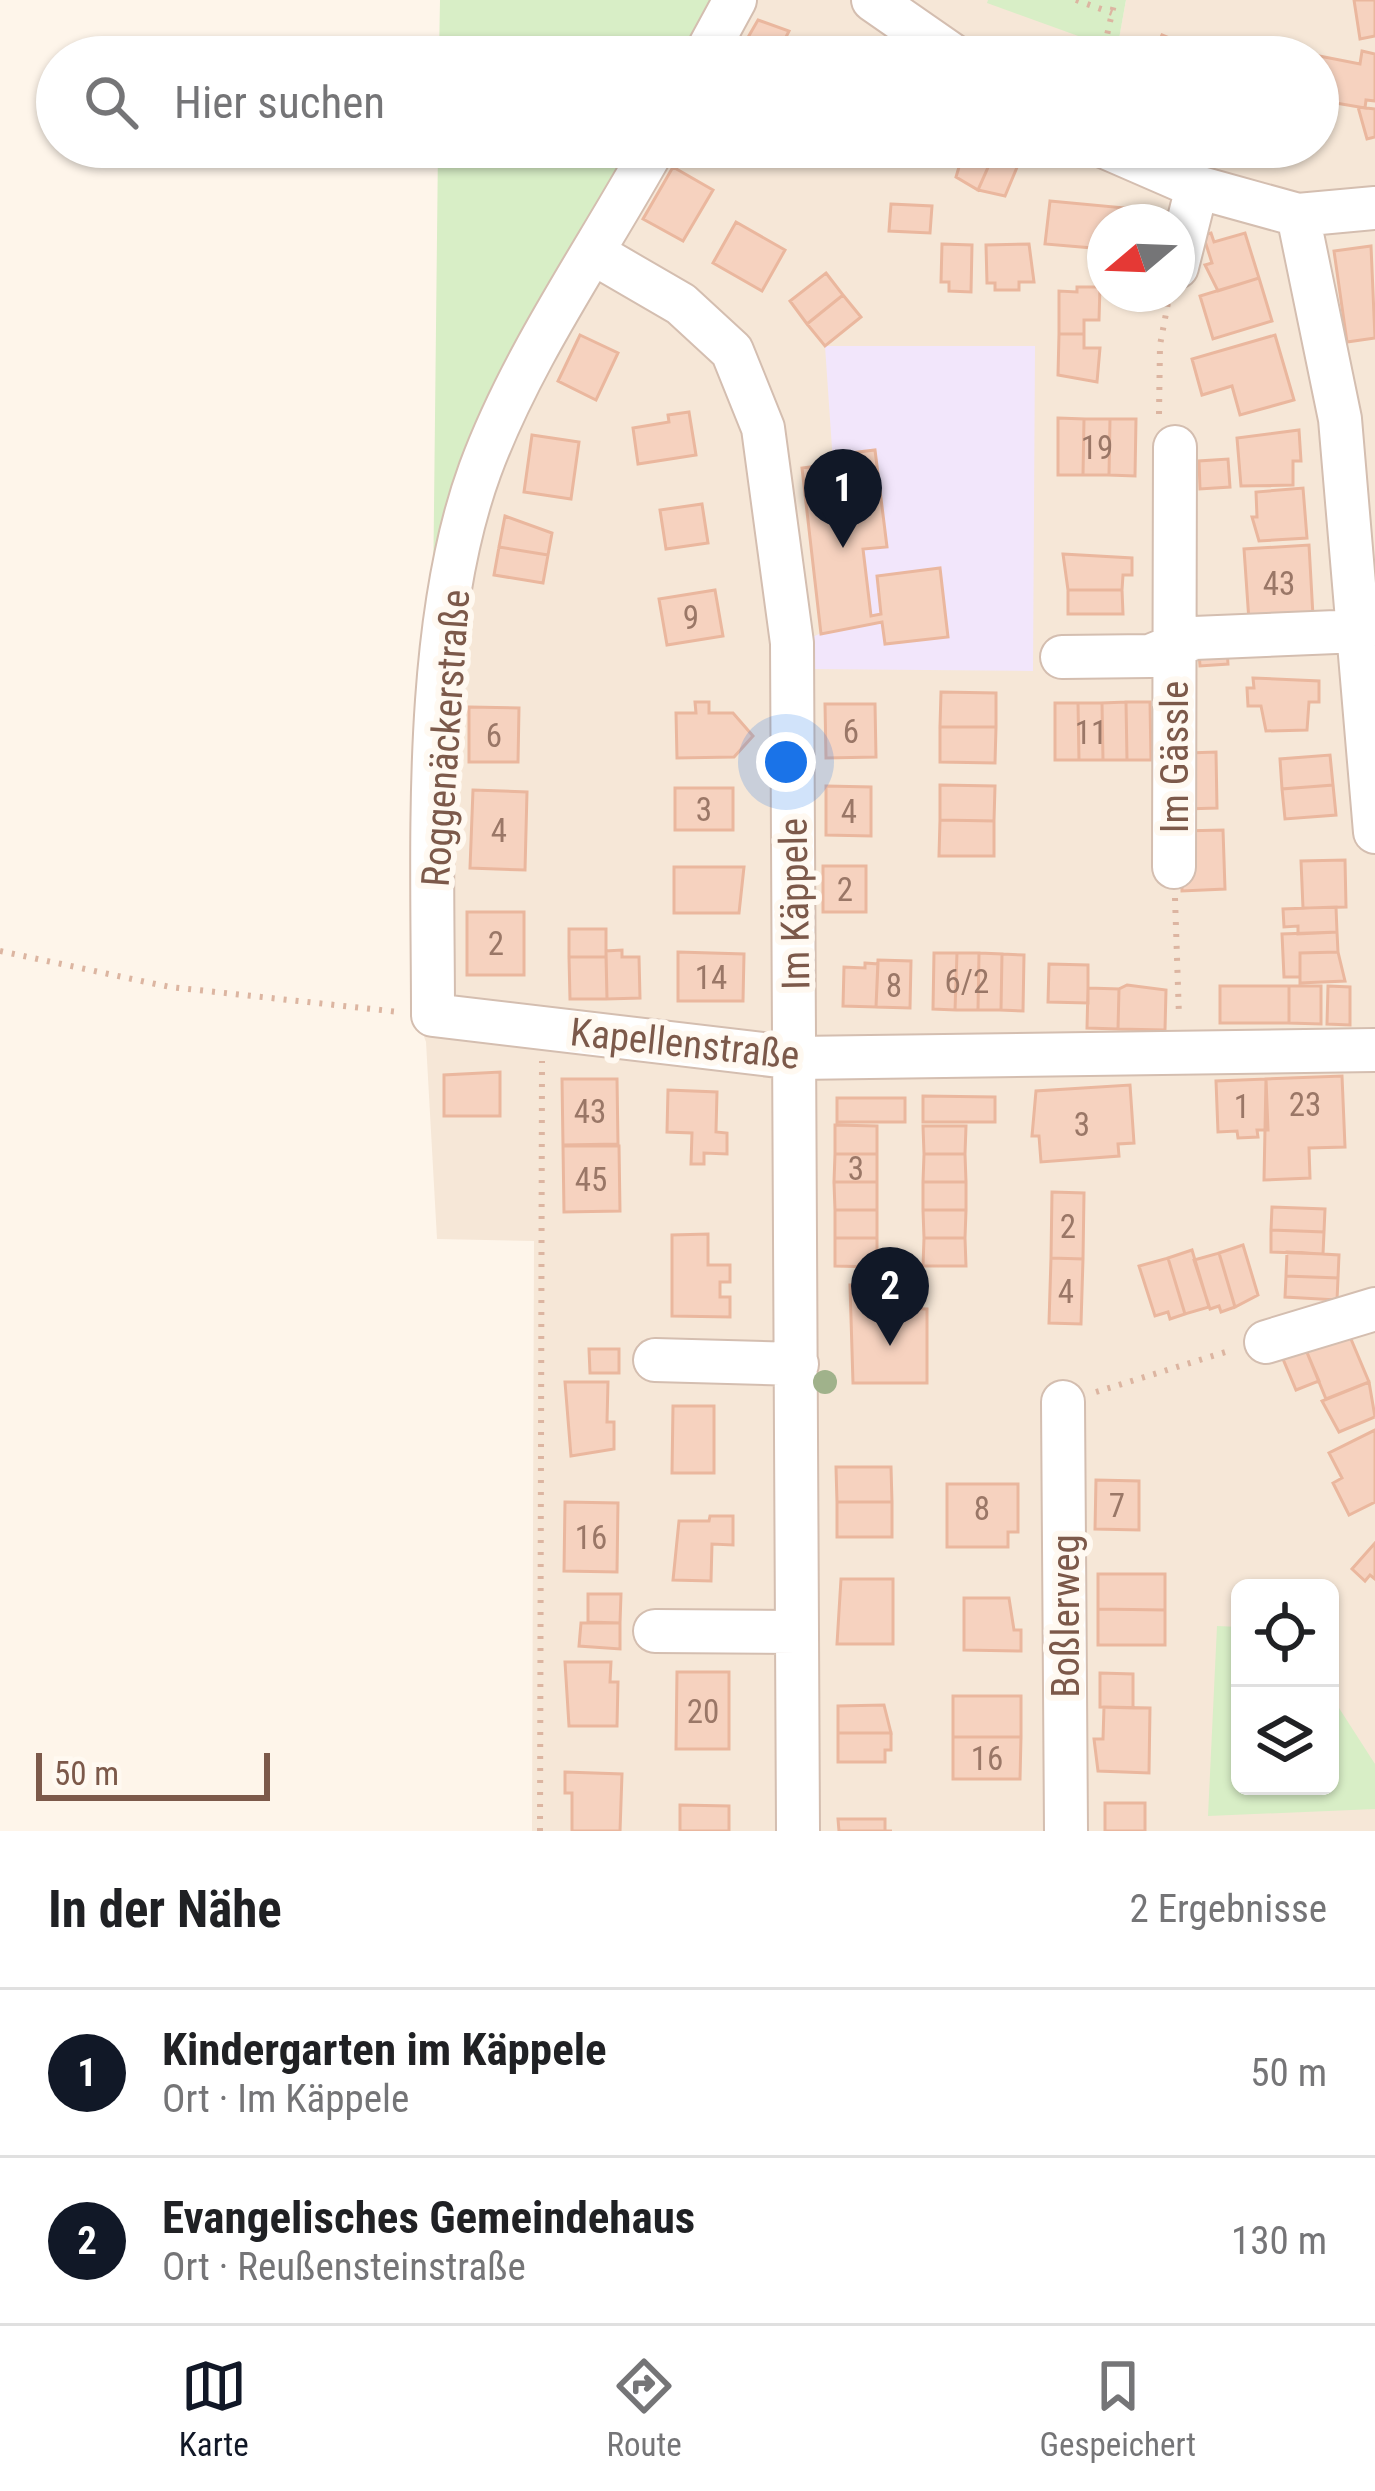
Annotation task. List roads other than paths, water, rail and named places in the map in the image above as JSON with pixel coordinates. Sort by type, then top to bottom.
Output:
[{"type":"street","points":[[715,36],[735,0]]},
{"type":"street","points":[[873,0],[925,36]]},
{"type":"street","name":"Roggenäckerstraße","points":[[433,1016],[433,822],[447,609],[480,470],[543,340],[642,168]]},
{"type":"street","points":[[1153,168],[1197,187],[1298,215],[1375,208]]},
{"type":"street","points":[[1193,204],[1197,187]]},
{"type":"street","points":[[1298,215],[1340,419],[1375,832]]},
{"type":"street","name":"Im Käppele","points":[[595,254],[680,304],[732,351],[763,428],[792,643],[798,1831]]},
{"type":"street","name":"Im Gässle","points":[[1174,867],[1175,447]]},
{"type":"street","name":"Im Gässle","points":[[1061,657],[1150,656],[1193,638],[1360,631]]},
{"type":"street","name":"Kapellenstraße","points":[[433,1016],[796,1058],[1180,1057],[1375,1050]]},
{"type":"street","points":[[1267,1342],[1375,1309]]},
{"type":"street","points":[[656,1360],[797,1364]]},
{"type":"street","name":"Boßlerweg","points":[[1064,1402],[1066,1831]]},
{"type":"street","points":[[656,1631],[797,1632]]},
{"type":"place","name":"Kindergarten im Käppele","points":[[843,548]]},
{"type":"place","name":"Evangelisches Gemeindehaus","points":[[890,1346]]}]
